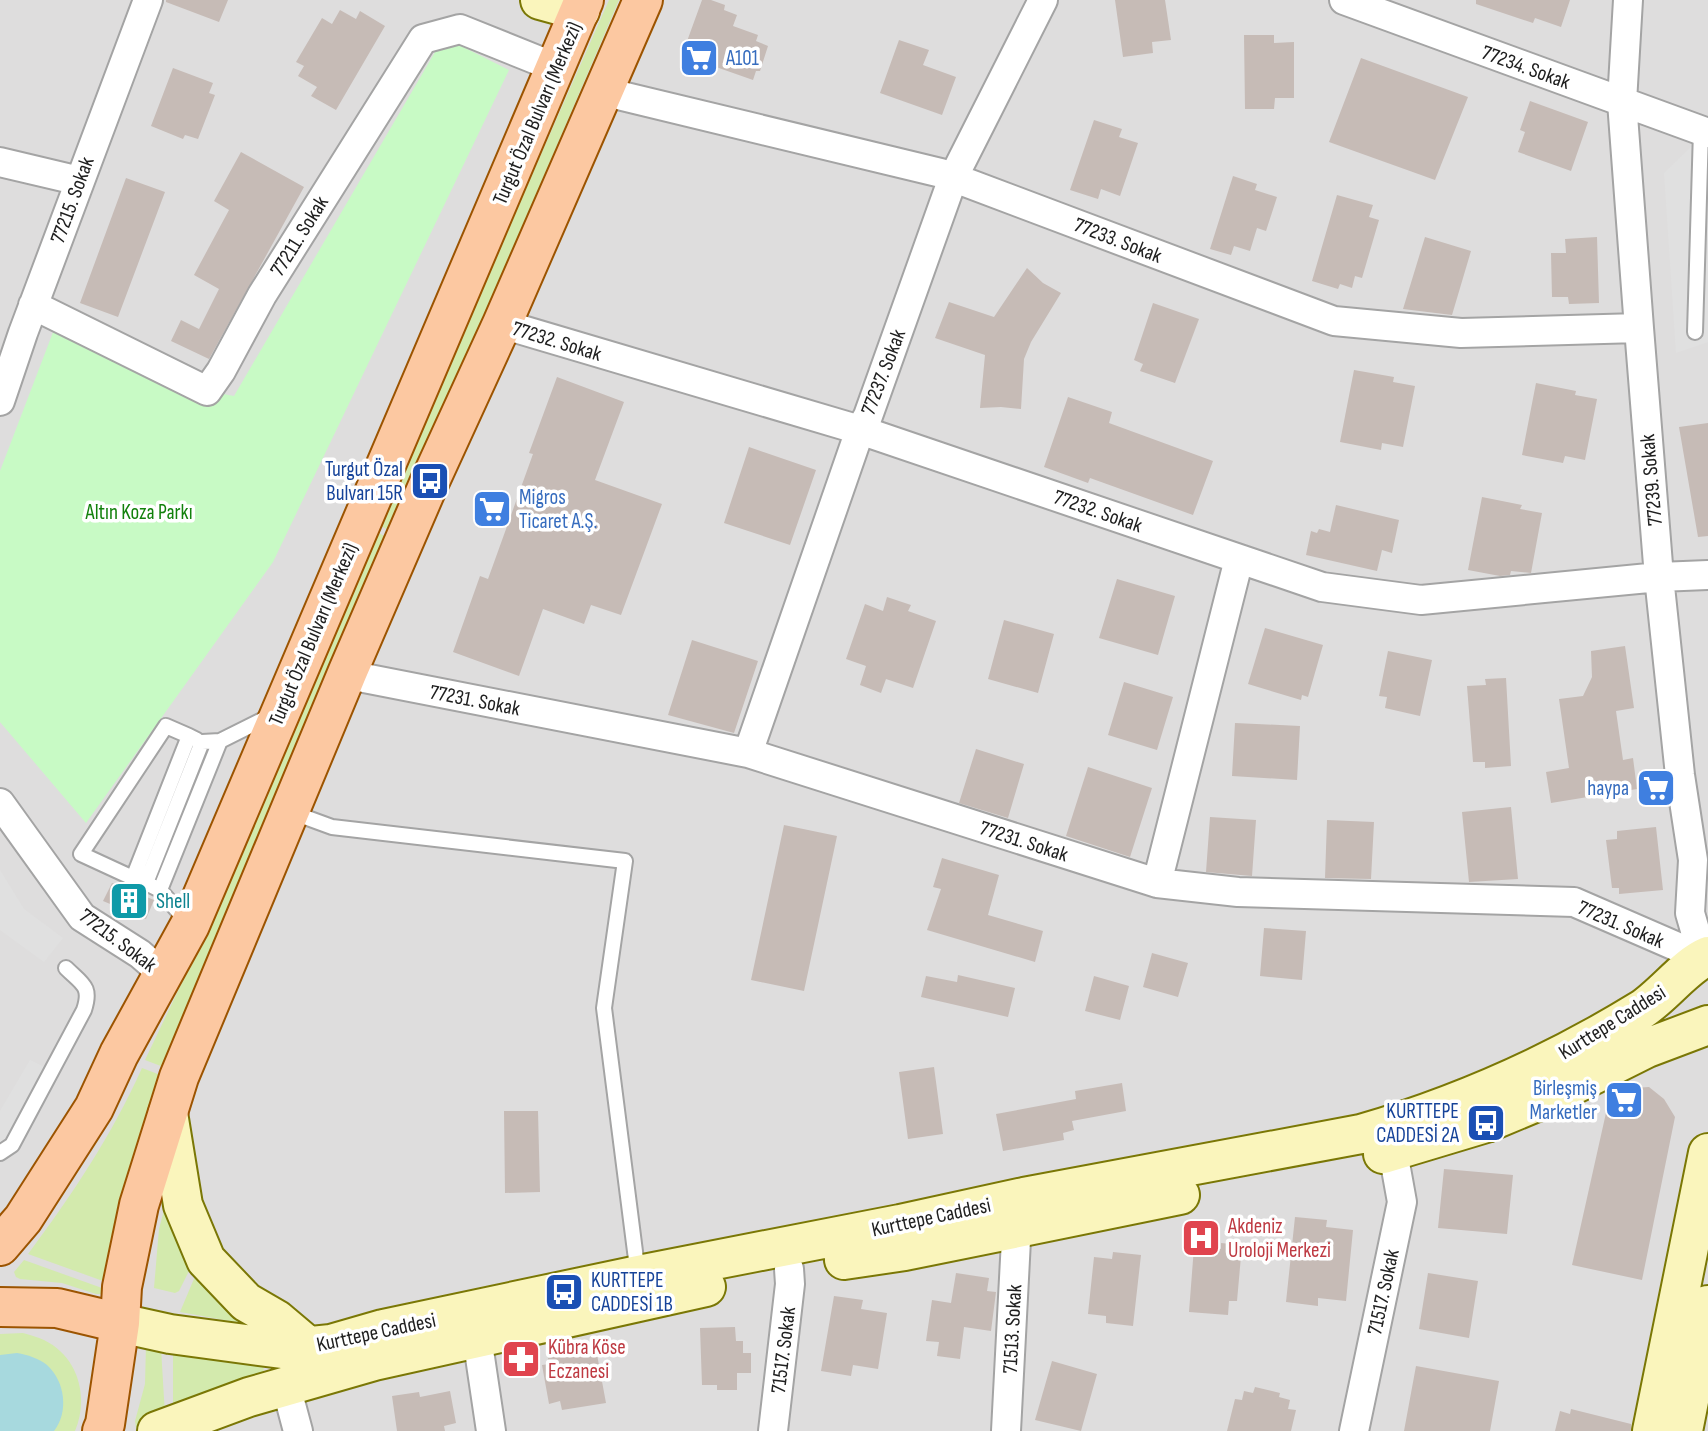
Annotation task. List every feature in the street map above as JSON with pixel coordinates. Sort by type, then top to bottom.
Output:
[{"type":"main road","points":[[540,0],[582,5]]},
{"type":"main road","points":[[102,1431],[120,1323],[122,1287],[139,1205],[179,1077],[348,671],[643,0]]},
{"type":"main road","name":"Turgut Özal Bulvarı (Merkezi)","points":[[0,1246],[23,1219],[94,1108],[119,1054],[190,925],[582,5]]},
{"type":"main road","name":"Kurttepe Caddesi","points":[[120,1323],[170,1334],[257,1346],[282,1349],[309,1347],[638,1275],[1024,1197],[1362,1133],[1396,1124],[1506,1083],[1596,1036],[1706,968]]},
{"type":"main road","name":"Kurttepe Caddesi","points":[[158,1431],[286,1386],[374,1361],[789,1269],[905,1251],[1393,1152],[1486,1123],[1553,1095],[1647,1048],[1708,1025]]},
{"type":"main road","points":[[168,1113],[183,1205],[206,1260],[246,1301],[277,1320],[309,1347]]},
{"type":"main road","points":[[1652,1431],[1708,1153]]},
{"type":"main road","points":[[1683,1431],[1701,1377],[1708,1305]]},
{"type":"main road","points":[[0,1307],[57,1308],[120,1323]]},
{"type":"street","name":"77215. Sokak","points":[[0,401],[11,333],[33,305],[148,0]]},
{"type":"street","name":"77237. Sokak","points":[[748,753],[860,430],[869,416],[953,178],[1043,0]]},
{"type":"street","name":"77234. Sokak","points":[[1345,0],[1705,132]]},
{"type":"street","name":"77239. Sokak","points":[[1628,0],[1622,102],[1659,577],[1680,775],[1693,860],[1690,913],[1706,968]]},
{"type":"street","name":"77211. Sokak","points":[[33,305],[207,391],[221,371],[262,295],[423,39],[460,29],[556,68]]},
{"type":"street","name":"77233. Sokak","points":[[604,88],[622,96],[953,178],[1334,321],[1461,332],[1639,328]]},
{"type":"street","points":[[0,162],[80,181]]},
{"type":"street","name":"77232. Sokak","points":[[502,324],[860,430],[1321,587],[1421,600],[1659,577],[1708,575]]},
{"type":"street","points":[[1157,883],[1240,559]]},
{"type":"street","name":"77231. Sokak","points":[[348,671],[364,678],[748,753],[1157,883],[1238,892],[1574,902],[1706,968]]},
{"type":"street","name":"77215. Sokak","points":[[0,803],[82,916],[140,954],[163,974]]},
{"type":"street","points":[[1693,860],[1708,901]]},
{"type":"street","name":"71517. Sokak","points":[[1354,1431],[1402,1202],[1393,1152]]},
{"type":"street","name":"71513. Sokak","points":[[1006,1431],[1015,1228]]},
{"type":"street","name":"71517. Sokak","points":[[774,1431],[790,1284],[789,1269]]},
{"type":"street","points":[[477,1338],[491,1431]]},
{"type":"street","points":[[286,1386],[298,1431]]},
{"type":"lane","points":[[1695,332],[1705,132]]},
{"type":"lane","points":[[190,925],[160,890],[81,854],[166,726],[195,739],[220,741],[281,711]]},
{"type":"lane","points":[[139,881],[195,739]]},
{"type":"lane","points":[[160,890],[220,741]]},
{"type":"lane","points":[[289,812],[332,827],[625,861],[604,1008],[638,1275]]},
{"type":"lane","points":[[0,1153],[12,1145],[89,996],[87,988],[66,968]]},
{"type":"shaded area","points":[[0,0],[1708,0],[1708,1431],[0,1431]]},
{"type":"shaded area","points":[[1691,147],[1708,151],[1708,342],[1676,353],[1664,173]]},
{"type":"shaded area","points":[[0,870],[24,909],[63,938],[44,962],[0,930]]},
{"type":"shaded area","points":[[30,1060],[48,1069],[8,1141],[0,1145],[0,1111]]},
{"type":"green space","points":[[609,0],[619,0],[463,365],[389,530],[378,525]]},
{"type":"green space","name":"Altın Koza Parkı","points":[[455,43],[509,70],[273,562],[86,823],[0,722],[0,471],[55,327],[207,391],[234,396],[438,47]]},
{"type":"green space","points":[[376,532],[387,537],[166,1068],[145,1060],[221,901]]},
{"type":"green space","points":[[142,1068],[163,1076],[126,1184],[103,1281],[28,1254],[90,1164],[118,1117]]},
{"type":"green space","points":[[170,1187],[195,1259],[179,1291],[175,1293],[154,1288],[159,1229]]},
{"type":"green space","points":[[24,1260],[102,1288],[101,1294],[62,1283],[20,1279],[14,1272]]},
{"type":"green space","points":[[196,1274],[263,1327],[180,1312]]},
{"type":"green space","points":[[23,1333],[56,1347],[73,1368],[81,1392],[75,1431],[0,1431],[0,1334]]},
{"type":"green space","points":[[146,1345],[161,1348],[165,1415],[136,1428],[135,1421],[145,1384]]},
{"type":"green space","points":[[173,1349],[263,1361],[264,1375],[173,1412]]},
{"type":"water","points":[[17,1353],[44,1363],[58,1379],[63,1406],[62,1415],[54,1431],[0,1431],[0,1355]]},
{"type":"building","points":[[166,0],[228,0],[219,22]]},
{"type":"building","points":[[702,0],[725,5],[724,10],[737,15],[733,26],[758,35],[756,41],[768,46],[760,71],[756,71],[753,80],[682,55]]},
{"type":"building","points":[[1115,0],[1165,0],[1171,40],[1152,42],[1153,53],[1123,57]]},
{"type":"building","points":[[1476,0],[1570,0],[1561,27],[1535,18],[1533,23],[1476,4]]},
{"type":"building","points":[[340,10],[356,19],[360,11],[385,26],[336,110],[311,96],[317,87],[298,76],[304,66],[296,62],[322,18],[332,24]]},
{"type":"building","points":[[1244,35],[1274,35],[1274,43],[1294,42],[1294,98],[1275,98],[1274,109],[1245,109]]},
{"type":"building","points":[[899,40],[929,50],[923,65],[956,77],[942,115],[880,93]]},
{"type":"building","points":[[1361,58],[1468,97],[1435,180],[1329,142]]},
{"type":"building","points":[[173,68],[213,83],[209,93],[215,95],[198,139],[185,135],[183,139],[151,126]]},
{"type":"building","points":[[1530,101],[1588,122],[1571,171],[1518,152],[1525,132],[1520,130]]},
{"type":"building","points":[[1094,120],[1122,129],[1119,137],[1138,143],[1120,196],[1101,189],[1098,199],[1070,190]]},
{"type":"building","points":[[241,152],[304,187],[209,359],[171,341],[181,320],[199,329],[219,289],[194,275],[229,210],[214,201]]},
{"type":"building","points":[[1233,176],[1257,184],[1255,190],[1277,197],[1266,231],[1257,228],[1250,251],[1234,246],[1231,255],[1210,249]]},
{"type":"building","points":[[126,178],[165,192],[118,317],[80,303]]},
{"type":"building","points":[[1337,195],[1373,205],[1369,217],[1379,220],[1362,278],[1355,276],[1352,288],[1340,284],[1338,289],[1312,281]]},
{"type":"building","points":[[1425,237],[1471,251],[1452,315],[1403,309]]},
{"type":"building","points":[[1597,237],[1599,303],[1569,304],[1568,297],[1552,297],[1551,253],[1566,253],[1565,239]]},
{"type":"building","points":[[1027,268],[1043,283],[1061,293],[1031,342],[1024,359],[1021,409],[980,408],[985,355],[935,338],[949,302],[994,317]]},
{"type":"building","points":[[1153,303],[1199,319],[1175,383],[1140,371],[1143,364],[1134,360]]},
{"type":"building","points":[[1354,370],[1394,377],[1393,382],[1415,386],[1403,447],[1382,443],[1381,450],[1340,442]]},
{"type":"building","points":[[557,377],[624,402],[595,480],[662,504],[621,615],[591,605],[584,624],[543,609],[519,676],[453,652],[480,576],[488,579],[533,454],[529,453]]},
{"type":"building","points":[[1536,383],[1576,391],[1575,395],[1597,399],[1585,460],[1565,456],[1563,463],[1522,455]]},
{"type":"building","points":[[1068,397],[1112,412],[1109,423],[1213,461],[1193,515],[1090,478],[1088,483],[1044,467]]},
{"type":"building","points":[[1708,423],[1708,536],[1698,537],[1679,427]]},
{"type":"building","points":[[749,447],[816,470],[790,545],[724,523]]},
{"type":"building","points":[[1482,497],[1522,505],[1520,509],[1542,513],[1531,573],[1511,571],[1510,575],[1500,576],[1468,570]]},
{"type":"building","points":[[1336,505],[1399,520],[1392,553],[1382,550],[1377,571],[1306,555],[1311,531],[1317,533],[1319,529],[1330,532]]},
{"type":"building","points":[[1117,579],[1175,596],[1158,655],[1099,638]]},
{"type":"building","points":[[887,597],[911,605],[908,611],[936,621],[913,688],[886,679],[881,693],[860,685],[866,666],[846,659],[865,604],[883,611]]},
{"type":"building","points":[[1004,620],[1054,634],[1038,693],[988,679]]},
{"type":"building","points":[[1265,628],[1323,645],[1308,697],[1302,695],[1301,700],[1248,684]]},
{"type":"building","points":[[692,640],[758,661],[734,733],[668,715]]},
{"type":"building","points":[[1625,646],[1634,708],[1616,711],[1623,760],[1633,758],[1637,789],[1551,803],[1546,772],[1569,768],[1559,699],[1583,696],[1592,677],[1591,651]]},
{"type":"building","points":[[1388,651],[1432,660],[1420,716],[1385,708],[1387,697],[1379,696]]},
{"type":"building","points":[[1506,678],[1511,766],[1485,768],[1485,762],[1473,762],[1467,686],[1486,685],[1485,679]]},
{"type":"building","points":[[1124,682],[1173,697],[1157,750],[1108,735]]},
{"type":"building","points":[[1235,723],[1300,726],[1297,780],[1232,776]]},
{"type":"building","points":[[976,749],[1024,764],[1008,818],[959,803]]},
{"type":"building","points":[[1088,767],[1152,788],[1130,857],[1066,836]]},
{"type":"building","points":[[1511,807],[1518,879],[1469,882],[1462,812]]},
{"type":"building","points":[[1210,817],[1256,820],[1252,876],[1206,872]]},
{"type":"building","points":[[1327,820],[1374,822],[1371,879],[1325,878]]},
{"type":"building","points":[[784,825],[837,836],[804,991],[751,980]]},
{"type":"building","points":[[1656,827],[1663,890],[1619,894],[1619,888],[1612,888],[1606,840],[1617,839],[1617,831]]},
{"type":"building","points":[[942,858],[999,875],[988,915],[1043,931],[1035,962],[927,930],[941,889],[933,887]]},
{"type":"building","name":"Shell","points":[[112,883],[154,900],[146,919],[103,901]]},
{"type":"building","points":[[1264,928],[1306,931],[1302,980],[1260,976]]},
{"type":"building","points":[[1152,953],[1188,963],[1178,997],[1143,987]]},
{"type":"building","points":[[958,975],[1015,988],[1008,1017],[921,997],[926,976],[957,982]]},
{"type":"building","points":[[1094,976],[1129,986],[1120,1020],[1085,1011]]},
{"type":"building","points":[[934,1067],[943,1134],[908,1139],[899,1072]]},
{"type":"building","points":[[1122,1083],[1126,1111],[1072,1121],[1074,1130],[1063,1133],[1064,1140],[1003,1151],[996,1114],[1076,1099],[1075,1091]]},
{"type":"building","points":[[1649,1087],[1664,1099],[1675,1117],[1642,1280],[1572,1265],[1610,1095],[1633,1088]]},
{"type":"building","points":[[504,1111],[538,1111],[540,1192],[505,1193]]},
{"type":"building","points":[[1444,1169],[1513,1175],[1507,1234],[1438,1228]]},
{"type":"building","points":[[1295,1217],[1327,1220],[1326,1227],[1353,1230],[1346,1301],[1318,1298],[1318,1306],[1286,1302]]},
{"type":"building","points":[[1221,1243],[1242,1245],[1237,1301],[1229,1301],[1228,1315],[1189,1312],[1194,1247],[1221,1249]]},
{"type":"building","points":[[1113,1252],[1141,1255],[1133,1326],[1106,1323],[1106,1316],[1088,1314],[1094,1257],[1112,1259]]},
{"type":"building","points":[[956,1273],[989,1278],[987,1291],[996,1292],[991,1331],[964,1327],[960,1359],[937,1356],[939,1342],[926,1341],[932,1300],[951,1303]]},
{"type":"building","points":[[1428,1273],[1478,1281],[1469,1338],[1419,1329]]},
{"type":"building","points":[[834,1296],[863,1300],[861,1309],[887,1313],[878,1369],[853,1365],[851,1376],[821,1371]]},
{"type":"building","points":[[735,1327],[736,1341],[743,1341],[743,1353],[751,1353],[751,1373],[737,1373],[737,1390],[717,1390],[717,1385],[702,1385],[700,1328]]},
{"type":"building","points":[[596,1349],[606,1403],[562,1410],[560,1401],[549,1404],[542,1365],[549,1364],[548,1358]]},
{"type":"building","points":[[1052,1361],[1097,1374],[1081,1431],[1035,1420]]},
{"type":"building","points":[[1416,1366],[1499,1381],[1490,1431],[1404,1431]]},
{"type":"building","points":[[1255,1387],[1280,1393],[1279,1397],[1290,1400],[1288,1409],[1296,1410],[1291,1431],[1227,1431],[1235,1399],[1242,1400],[1244,1391],[1253,1393]]},
{"type":"building","points":[[450,1391],[456,1423],[444,1426],[445,1431],[397,1431],[392,1396],[419,1392],[420,1397]]},
{"type":"building","points":[[1571,1409],[1631,1424],[1631,1431],[1555,1431],[1560,1411],[1570,1414]]},
{"type":"place","name":"A101","points":[[699,58]]},
{"type":"place","name":"Turgut Özal Bulvarı 15R","points":[[430,481]]},
{"type":"place","name":"Migros Ticaret A.Ş.","points":[[492,509]]},
{"type":"place","name":"haypa","points":[[1656,788]]},
{"type":"place","name":"Shell","points":[[129,901]]},
{"type":"place","name":"Birleşmiş Marketler","points":[[1624,1100]]},
{"type":"place","name":"KURTTEPE CADDESİ 2A","points":[[1486,1123]]},
{"type":"place","name":"Akdeniz Uroloji Merkezi","points":[[1201,1238]]},
{"type":"place","name":"KURTTEPE CADDESİ 1B","points":[[564,1292]]},
{"type":"place","name":"Kübra Köse Eczanesi","points":[[521,1359]]}]
